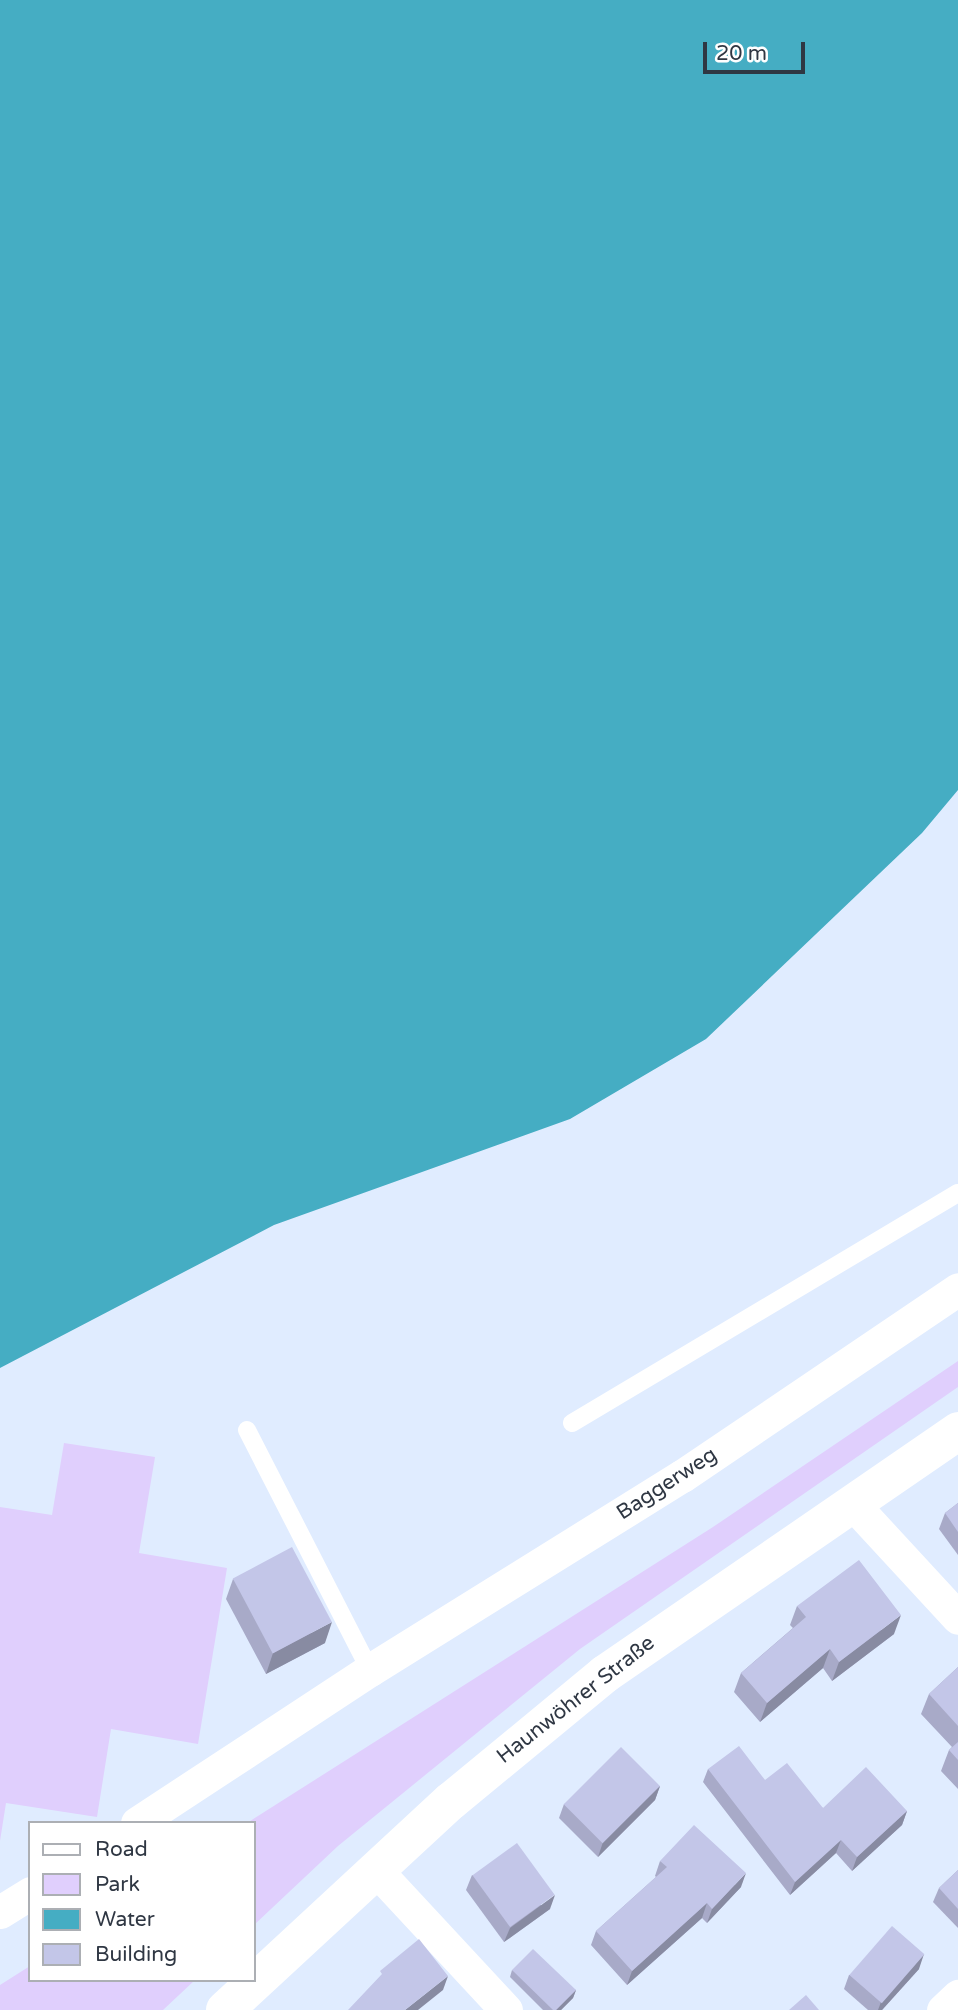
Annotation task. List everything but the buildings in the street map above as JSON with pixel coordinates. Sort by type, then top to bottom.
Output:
[{"type":"street","name":"Baggerweg","points":[[140,1821],[370,1670],[682,1476],[958,1289]]},
{"type":"street","name":"Haunwöhrer Straße","points":[[256,1981],[376,1870],[605,1674],[958,1431]]},
{"type":"street","points":[[852,1503],[958,1618]]},
{"type":"street","points":[[376,1870],[506,2010]]},
{"type":"street","points":[[0,1912],[28,1894]]},
{"type":"street","name":"Haunwöhrer Straße","points":[[225,2010],[255,1982]]},
{"type":"street","points":[[943,2010],[958,1996]]},
{"type":"lane","points":[[572,1423],[958,1193]]},
{"type":"lane","points":[[247,1430],[370,1670]]},
{"type":"green space","points":[[958,1361],[958,1387],[580,1649],[338,1846],[256,1923],[256,1821],[250,1821],[713,1527]]},
{"type":"green space","points":[[64,1443],[155,1457],[139,1553],[227,1568],[198,1744],[111,1729],[97,1817],[6,1803],[0,1841],[0,1507],[52,1515]]},
{"type":"green space","points":[[28,1967],[28,1982],[193,1982],[163,2010],[0,2010],[0,1985]]},
{"type":"water","points":[[0,0],[958,0],[958,790],[922,833],[706,1039],[570,1119],[274,1225],[0,1368]]}]
